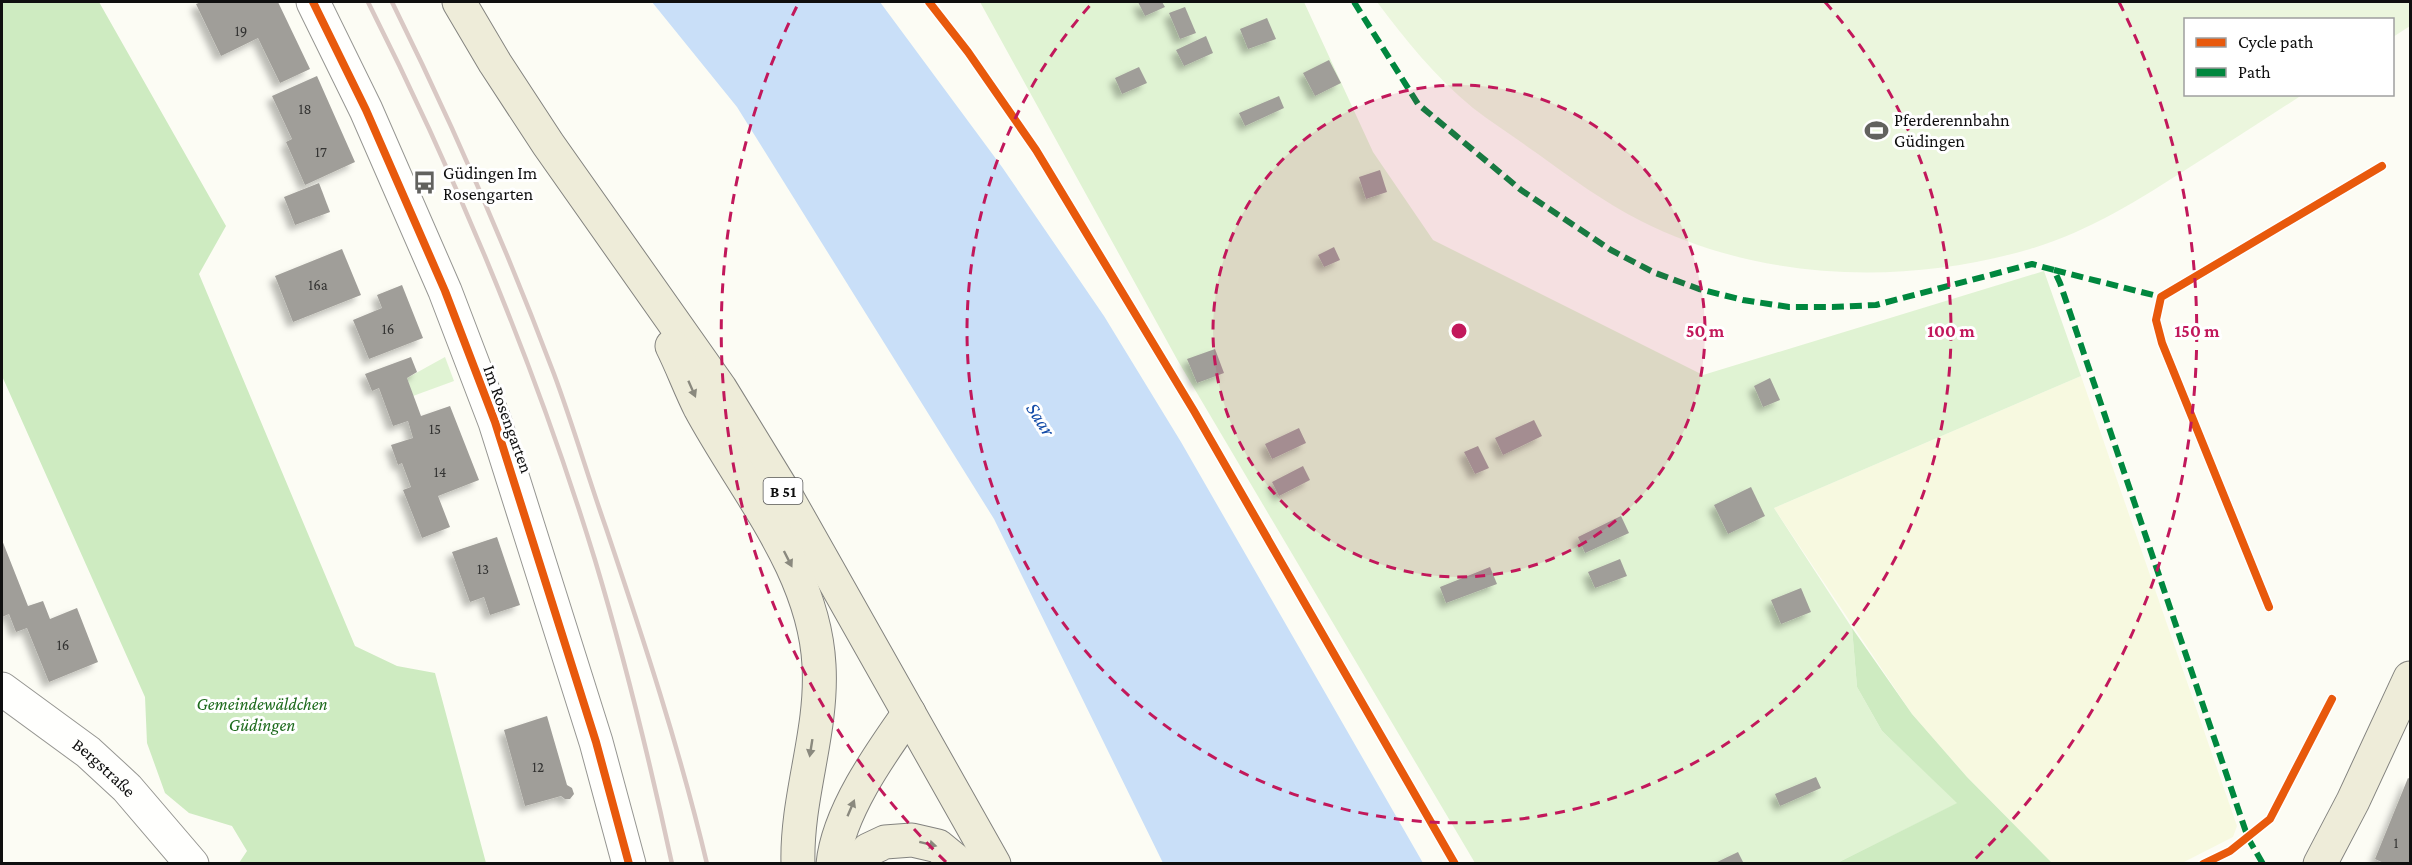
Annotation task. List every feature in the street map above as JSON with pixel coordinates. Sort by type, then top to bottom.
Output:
[{"type":"main road","name":"B 51","points":[[459,2],[495,63],[548,144],[720,388],[788,499],[994,864]]},
{"type":"main road","points":[[642,278],[700,408],[788,559],[811,612],[819,664],[819,697],[798,829],[798,864]]},
{"type":"main road","points":[[2320,864],[2353,801],[2410,678]]},
{"type":"main road","points":[[833,864],[839,837],[863,782],[909,713]]},
{"type":"main road","points":[[857,864],[868,850],[885,842],[912,840],[938,846],[960,864]]},
{"type":"street","name":"Im Rosengarten","points":[[313,2],[366,110],[445,291],[495,422],[596,742],[629,864]]},
{"type":"street","name":"Bergstraße","points":[[2,689],[88,752],[127,788],[192,864]]},
{"type":"green space","name":"Gemeindewäldchen Güdingen","points":[[2,2],[99,2],[226,226],[199,274],[355,646],[397,666],[435,673],[486,863],[239,863],[247,851],[232,826],[189,813],[165,793],[147,743],[145,697],[2,376]]},
{"type":"green space","points":[[980,2],[1304,2],[1373,152],[1433,240],[1703,375],[2044,271],[2081,376],[1774,508],[1852,628],[1857,687],[1882,731],[1958,803],[1837,863],[1475,863],[1178,361]]},
{"type":"green space","name":"Pferderennbahn Güdingen","points":[[1377,2],[2410,2],[2410,26],[2394,36],[2394,18],[2184,18],[2184,96],[2300,96],[2133,203],[2072,234],[2030,249],[1982,261],[1932,269],[1882,272],[1832,271],[1783,266],[1734,256],[1687,241],[1641,221],[1575,181],[1473,108],[1446,84]]},
{"type":"green space","points":[[445,357],[454,381],[413,396],[407,378]]},
{"type":"green space","points":[[2081,376],[2237,826],[2233,837],[2182,863],[2052,863],[1967,777],[1912,714],[1774,508]]},
{"type":"green space","points":[[1852,628],[1912,714],[1967,777],[2052,863],[1837,863],[1957,803],[1882,731],[1857,687]]},
{"type":"water","name":"Saar","points":[[652,2],[880,2],[1002,167],[1104,316],[1181,442],[1423,863],[1163,863],[994,519],[737,107]]},
{"type":"building","points":[[201,2],[278,2],[310,69],[280,83],[258,38],[221,56],[196,4]]},
{"type":"building","points":[[1138,2],[1162,2],[1165,7],[1145,16]]},
{"type":"building","points":[[1185,7],[1196,33],[1180,39],[1169,13]]},
{"type":"building","points":[[1267,18],[1276,39],[1248,49],[1240,29]]},
{"type":"building","points":[[1206,36],[1213,53],[1184,66],[1176,50]]},
{"type":"building","points":[[1329,60],[1341,83],[1315,96],[1303,73]]},
{"type":"building","points":[[1139,67],[1147,83],[1122,94],[1115,78]]},
{"type":"building","points":[[317,76],[355,162],[305,185],[286,142],[292,139],[272,96]]},
{"type":"building","points":[[1279,96],[1284,108],[1245,126],[1239,113]]},
{"type":"building","points":[[1380,170],[1387,192],[1366,199],[1359,177]]},
{"type":"building","points":[[319,183],[330,212],[295,225],[284,197]]},
{"type":"building","points":[[1334,247],[1340,260],[1324,267],[1318,255]]},
{"type":"building","points":[[342,249],[361,295],[293,322],[275,276]]},
{"type":"building","points":[[402,285],[423,338],[369,359],[353,320],[382,308],[377,295]]},
{"type":"building","points":[[1215,349],[1224,373],[1197,383],[1187,359]]},
{"type":"building","points":[[411,357],[417,372],[407,378],[421,416],[450,406],[479,480],[438,496],[450,527],[422,538],[403,490],[411,487],[402,463],[398,465],[391,445],[413,438],[408,421],[393,426],[379,388],[372,391],[365,374]]},
{"type":"building","points":[[1770,378],[1780,400],[1763,407],[1754,386]]},
{"type":"building","points":[[1534,420],[1542,436],[1503,455],[1495,438]]},
{"type":"building","points":[[1299,428],[1306,443],[1272,459],[1265,444]]},
{"type":"building","points":[[1478,446],[1489,468],[1475,474],[1464,452]]},
{"type":"building","points":[[1303,466],[1310,480],[1279,496],[1272,482]]},
{"type":"building","points":[[1751,487],[1765,516],[1728,534],[1714,505]]},
{"type":"building","points":[[1621,516],[1629,533],[1585,553],[1578,537]]},
{"type":"building","points":[[497,537],[520,605],[490,615],[484,597],[470,602],[452,552]]},
{"type":"building","points":[[2,540],[28,606],[43,601],[50,619],[77,608],[98,662],[49,682],[27,628],[16,632],[9,614],[2,617]]},
{"type":"building","points":[[1620,559],[1627,576],[1595,588],[1588,572]]},
{"type":"building","points":[[1490,567],[1497,584],[1446,603],[1440,587]]},
{"type":"building","points":[[1801,588],[1811,612],[1781,624],[1771,600]]},
{"type":"building","points":[[547,716],[567,785],[572,788],[574,794],[570,799],[561,796],[525,806],[504,730]]},
{"type":"building","points":[[1816,777],[1821,788],[1780,806],[1775,794]]},
{"type":"building","points":[[2408,778],[2410,779],[2410,864],[2386,864],[2375,859]]},
{"type":"building","points":[[1738,852],[1744,864],[1713,864]]},
{"type":"railway","points":[[368,2],[464,207],[521,346],[547,417],[572,488],[617,635],[672,864]]},
{"type":"railway","points":[[392,2],[478,186],[517,279],[568,412],[660,694],[707,864]]},
{"type":"marked path","points":[[1354,2],[1418,104],[1521,190],[1611,250],[1653,272],[1699,289],[1743,300],[1789,307],[1832,307],[1876,305],[2032,264],[2054,270],[2248,838],[2263,864]]},
{"type":"marked path","points":[[2054,270],[2161,297]]},
{"type":"cycle path","points":[[313,2],[366,110],[445,291],[495,422],[596,742],[629,864]]},
{"type":"cycle path","points":[[929,2],[968,52],[1036,150],[1194,411],[1455,864]]},
{"type":"cycle path","points":[[2269,607],[2162,343],[2156,320],[2161,297],[2382,166]]},
{"type":"cycle path","points":[[2203,864],[2230,851],[2270,819],[2332,699]]},
{"type":"place","name":"Pferderennbahn Güdingen","points":[[1876,130]]},
{"type":"place","name":"Güdingen Im Rosengarten","points":[[425,183]]}]
